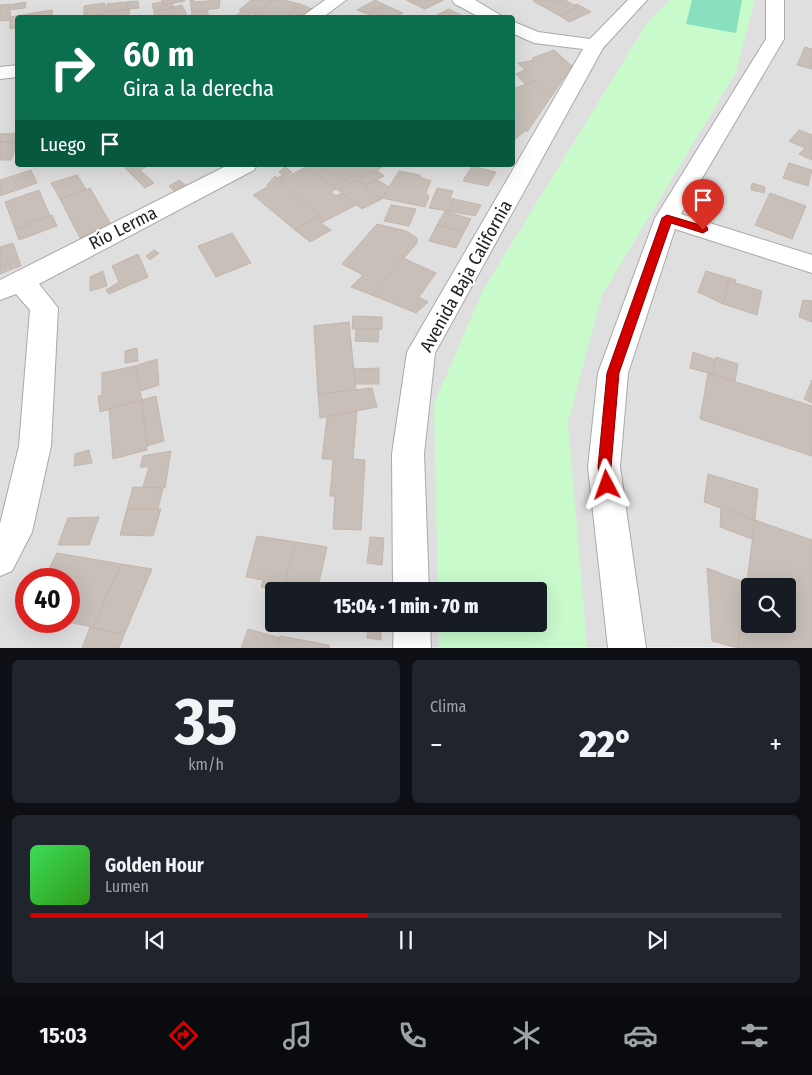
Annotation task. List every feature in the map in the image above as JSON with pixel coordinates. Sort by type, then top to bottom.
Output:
[{"type":"street","points":[[314,15],[337,0]]},
{"type":"street","points":[[461,0],[490,15]]},
{"type":"street","name":"Avenida Baja California","points":[[411,582],[408,454],[422,352],[595,45],[638,0]]},
{"type":"street","points":[[627,648],[604,467],[613,373],[667,218],[775,39],[775,0]]},
{"type":"street","points":[[515,28],[534,37],[595,45]]},
{"type":"street","points":[[515,44],[534,37]]},
{"type":"street","points":[[0,73],[15,71]]},
{"type":"street","name":"Río Lerma","points":[[10,286],[242,167]]},
{"type":"street","points":[[667,218],[812,264]]},
{"type":"street","points":[[0,560],[15,532],[35,446],[44,308],[10,286]]},
{"type":"street","points":[[412,632],[412,648]]},
{"type":"shaded area","points":[[0,0],[812,0],[812,647],[0,648]]},
{"type":"green space","points":[[670,0],[755,0],[736,72],[602,295],[568,422],[587,647],[439,647],[439,632],[547,632],[547,582],[438,582],[434,404],[483,290],[649,20]]},
{"type":"green space","points":[[692,0],[742,0],[736,33],[686,24]]},
{"type":"building","points":[[161,0],[185,0],[185,1],[164,5]]},
{"type":"building","points":[[190,0],[195,2],[220,0],[219,8],[192,12]]},
{"type":"building","points":[[251,0],[273,0],[255,14],[239,10]]},
{"type":"building","points":[[273,0],[300,4],[288,15],[253,15]]},
{"type":"building","points":[[375,0],[385,5],[368,14],[357,10]]},
{"type":"building","points":[[406,0],[444,0],[425,9]]},
{"type":"building","points":[[565,0],[578,7],[560,16],[533,1]]},
{"type":"building","points":[[138,1],[139,8],[127,9],[127,2]]},
{"type":"building","points":[[26,2],[25,8],[9,10],[9,5]]},
{"type":"building","points":[[127,2],[127,9],[106,12],[107,4]]},
{"type":"building","points":[[162,2],[164,5],[172,3],[174,8],[154,12],[152,4]]},
{"type":"building","points":[[105,3],[105,14],[84,15],[84,6]]},
{"type":"building","points":[[9,4],[11,20],[0,21],[0,5]]},
{"type":"building","points":[[300,4],[312,9],[305,15],[288,15]]},
{"type":"building","points":[[577,4],[591,12],[569,22],[560,16],[578,7],[575,5]]},
{"type":"building","points":[[182,5],[187,15],[155,15],[154,12]]},
{"type":"building","points":[[385,5],[403,13],[399,15],[368,14]]},
{"type":"building","points":[[130,9],[129,15],[106,15],[106,12]]},
{"type":"building","points":[[449,9],[460,15],[437,15]]},
{"type":"building","points":[[52,10],[53,15],[22,15]]},
{"type":"building","points":[[208,11],[208,15],[191,15],[192,12]]},
{"type":"building","points":[[242,11],[252,13],[250,15],[236,15]]},
{"type":"building","points":[[15,16],[15,28],[10,29],[10,17]]},
{"type":"building","points":[[805,47],[812,49],[812,69],[797,65]]},
{"type":"building","points":[[554,50],[572,66],[551,97],[518,63],[534,60],[532,58]]},
{"type":"building","points":[[525,70],[536,81],[525,84],[516,74]]},
{"type":"building","points":[[536,81],[551,97],[527,132],[515,115],[515,88]]},
{"type":"building","points":[[515,115],[526,130],[515,139]]},
{"type":"building","points":[[799,130],[812,135],[812,160],[799,154],[805,148],[789,141]]},
{"type":"building","points":[[15,133],[15,142],[0,142],[0,134]]},
{"type":"building","points":[[0,142],[15,142],[15,150],[11,160],[0,160]]},
{"type":"building","points":[[789,163],[812,170],[808,186],[783,178]]},
{"type":"building","points":[[124,167],[145,167],[140,170],[154,183],[145,188]]},
{"type":"building","points":[[285,167],[292,172],[280,181],[319,215],[295,230],[253,195],[269,186],[267,185],[275,176],[277,178],[283,175],[279,172]]},
{"type":"building","points":[[307,167],[328,167],[316,174]]},
{"type":"building","points":[[308,167],[336,189],[331,192],[336,196],[342,193],[356,205],[325,221],[280,181]]},
{"type":"building","points":[[328,167],[382,167],[361,178],[355,174],[333,187],[316,174]]},
{"type":"building","points":[[471,167],[496,172],[488,186],[463,181]]},
{"type":"building","points":[[31,170],[37,183],[0,196],[0,180]]},
{"type":"building","points":[[377,170],[384,176],[365,186],[357,180],[338,190],[333,187],[355,174],[361,178]]},
{"type":"building","points":[[399,171],[420,175],[420,177],[431,181],[426,192],[429,197],[425,207],[382,198]]},
{"type":"building","points":[[77,175],[86,189],[60,199],[51,183]]},
{"type":"building","points":[[179,180],[188,187],[176,193],[169,186]]},
{"type":"building","points":[[357,180],[382,199],[362,209],[338,190]]},
{"type":"building","points":[[378,180],[389,187],[382,199],[365,186]]},
{"type":"building","points":[[752,183],[765,187],[764,193],[751,190]]},
{"type":"building","points":[[90,188],[111,224],[80,238],[60,199]]},
{"type":"building","points":[[437,188],[453,191],[450,198],[454,199],[449,211],[429,208]]},
{"type":"building","points":[[39,190],[50,216],[15,229],[5,202]]},
{"type":"building","points":[[770,193],[806,206],[792,239],[755,225]]},
{"type":"building","points":[[454,199],[481,205],[475,216],[449,211]]},
{"type":"building","points":[[391,205],[416,209],[409,226],[384,221]]},
{"type":"building","points":[[445,211],[471,219],[464,232],[437,225]]},
{"type":"building","points":[[52,215],[57,226],[19,240],[15,229]]},
{"type":"building","points":[[319,215],[325,221],[321,223],[331,230],[310,242],[295,230]]},
{"type":"building","points":[[377,224],[406,231],[417,238],[417,243],[372,295],[351,287],[363,275],[342,264]]},
{"type":"building","points":[[437,225],[464,232],[456,248],[429,241]]},
{"type":"building","points":[[232,233],[251,263],[216,277],[198,246]]},
{"type":"building","points":[[13,243],[21,266],[12,269],[9,263],[0,267],[0,247]]},
{"type":"building","points":[[154,250],[159,253],[150,260],[146,256]]},
{"type":"building","points":[[138,254],[148,277],[109,294],[106,290],[119,282],[112,266]]},
{"type":"building","points":[[403,258],[436,273],[419,297],[428,302],[416,313],[372,295]]},
{"type":"building","points":[[9,263],[12,269],[0,274],[0,267]]},
{"type":"building","points":[[103,271],[107,286],[90,291],[90,277]]},
{"type":"building","points":[[706,271],[736,280],[735,283],[729,281],[723,304],[698,292]]},
{"type":"building","points":[[729,281],[762,291],[757,315],[723,304]]},
{"type":"building","points":[[803,300],[812,301],[812,322],[799,317]]},
{"type":"building","points":[[353,316],[382,317],[382,329],[352,329]]},
{"type":"building","points":[[349,322],[356,391],[318,394],[314,326]]},
{"type":"building","points":[[356,329],[379,329],[378,342],[355,341]]},
{"type":"building","points":[[137,348],[138,361],[125,363],[125,351]]},
{"type":"building","points":[[693,352],[716,360],[712,374],[690,368]]},
{"type":"building","points":[[716,357],[738,364],[735,381],[712,374]]},
{"type":"building","points":[[157,359],[159,385],[141,391],[141,388],[138,388],[135,366]]},
{"type":"building","points":[[135,366],[142,400],[100,412],[98,396],[102,395],[102,373]]},
{"type":"building","points":[[379,368],[379,384],[356,384],[354,369]]},
{"type":"building","points":[[708,373],[812,406],[812,456],[700,419]]},
{"type":"building","points":[[812,380],[812,403],[804,399]]},
{"type":"building","points":[[372,388],[377,407],[320,418],[318,394]]},
{"type":"building","points":[[156,396],[164,441],[147,446],[142,400]]},
{"type":"building","points":[[142,400],[147,450],[113,459],[109,409]]},
{"type":"building","points":[[357,411],[353,459],[365,460],[361,530],[333,529],[335,496],[330,496],[333,459],[322,459],[327,417]]},
{"type":"building","points":[[89,450],[92,463],[74,466],[75,454]]},
{"type":"building","points":[[171,451],[165,488],[143,487],[149,467],[140,467],[143,456]]},
{"type":"building","points":[[708,474],[758,489],[755,520],[704,502]]},
{"type":"building","points":[[133,487],[163,488],[158,509],[127,509]]},
{"type":"building","points":[[721,508],[755,520],[752,539],[720,527]]},
{"type":"building","points":[[127,509],[161,509],[153,536],[120,535]]},
{"type":"building","points":[[99,517],[89,545],[58,545],[68,518]]},
{"type":"building","points":[[755,520],[812,540],[812,648],[738,648],[741,625],[741,633],[796,633],[796,578],[747,578]]},
{"type":"building","points":[[257,536],[296,542],[285,582],[265,582],[265,588],[261,587],[263,580],[246,577]]},
{"type":"building","points":[[370,537],[384,538],[382,565],[367,563]]},
{"type":"building","points":[[296,542],[327,547],[319,582],[285,582]]},
{"type":"building","points":[[57,553],[121,564],[93,627],[80,625],[80,568],[50,568]]},
{"type":"building","points":[[121,564],[152,569],[124,635],[93,627]]},
{"type":"building","points":[[707,568],[741,581],[741,624],[738,648],[712,641]]},
{"type":"building","points":[[90,627],[124,635],[119,648],[82,648]]},
{"type":"building","points":[[248,629],[280,638],[276,648],[241,648]]},
{"type":"building","points":[[368,632],[381,632],[381,640],[367,638]]},
{"type":"building","points":[[280,636],[329,645],[329,648],[276,648]]},
{"type":"route","points":[[607,485],[604,467],[613,373],[667,218],[703,230]]}]
